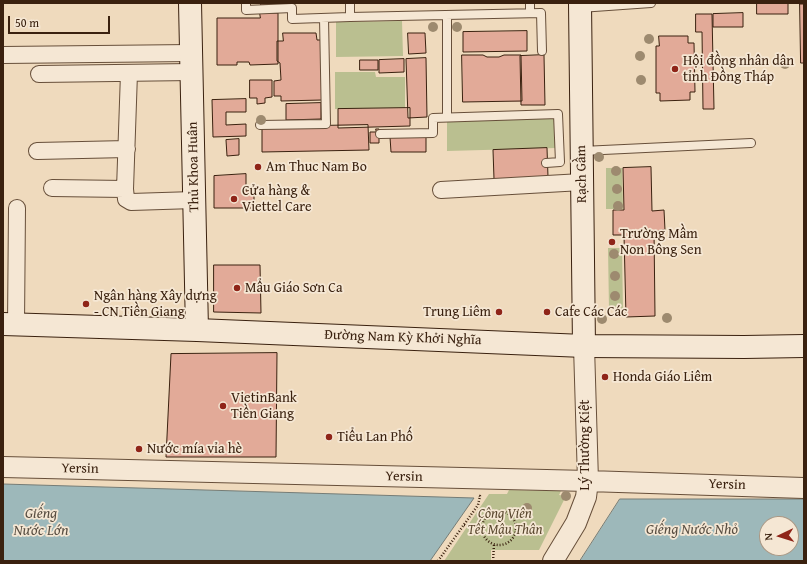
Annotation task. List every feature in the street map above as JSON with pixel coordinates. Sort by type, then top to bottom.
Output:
[{"type":"main road","name":"Thủ Khoa Huân","points":[[190,3],[197,330]]},
{"type":"main road","name":"Rạch Gầm","points":[[580,5],[584,346]]},
{"type":"main road","name":"Đường Nam Kỳ Khởi Nghĩa","points":[[10,324],[584,346],[804,346]]},
{"type":"street","points":[[3,55],[191,62]]},
{"type":"street","points":[[39,74],[129,72],[191,62]]},
{"type":"street","points":[[129,72],[125,189],[126,199],[131,202],[194,200]]},
{"type":"street","points":[[38,151],[127,149]]},
{"type":"street","points":[[441,190],[582,182]]},
{"type":"street","points":[[52,188],[125,189]]},
{"type":"street","points":[[10,324],[18,208]]},
{"type":"street","name":"Lý Thường Kiệt","points":[[554,561],[576,523],[586,497],[588,481],[584,346]]},
{"type":"street","name":"Yersin","points":[[3,467],[588,481],[804,488]]},
{"type":"lane","points":[[246,3],[246,10],[292,8],[292,19],[541,12],[542,51]]},
{"type":"lane","points":[[350,3],[350,17]]},
{"type":"lane","points":[[530,3],[530,13]]},
{"type":"lane","points":[[580,5],[651,3]]},
{"type":"lane","points":[[447,15],[447,117]]},
{"type":"lane","points":[[260,125],[326,124],[324,18]]},
{"type":"lane","points":[[380,134],[433,134],[433,118],[558,114],[560,162],[546,163]]},
{"type":"lane","points":[[581,151],[751,143]]},
{"type":"path","points":[[496,511],[506,512],[514,520],[516,526],[514,537],[510,541],[500,546],[494,545],[484,538],[481,527],[483,521],[490,513],[496,511]]},
{"type":"path","points":[[464,525],[481,527]]},
{"type":"path","points":[[493,561],[494,545]]},
{"type":"green space","points":[[402,21],[403,56],[336,57],[336,22]]},
{"type":"green space","points":[[335,72],[375,72],[376,77],[405,77],[405,108],[335,109]]},
{"type":"green space","points":[[555,114],[556,148],[447,151],[447,117]]},
{"type":"green space","points":[[606,168],[622,168],[623,209],[606,209]]},
{"type":"green space","points":[[608,248],[622,248],[623,309],[609,309]]},
{"type":"green space","name":"Công Viên Tết Mậu Thân","points":[[509,490],[561,491],[559,495],[566,496],[539,550],[491,550],[491,561],[444,561],[489,494],[507,494]]},
{"type":"water","name":"Giếng Nước Lớn","points":[[3,484],[474,498],[430,561],[3,561]]},
{"type":"water","name":"Giếng Nước Nhỏ","points":[[620,499],[804,499],[804,561],[580,561]]},
{"type":"building","points":[[261,3],[285,3],[286,4],[261,5]]},
{"type":"building","points":[[757,3],[788,3],[788,14],[757,14]]},
{"type":"building","points":[[800,4],[804,4],[804,63],[801,63]]},
{"type":"building","points":[[260,13],[278,13],[278,64],[250,65],[249,62],[237,62],[237,65],[217,65],[217,18],[260,18]]},
{"type":"building","points":[[743,13],[743,27],[713,27],[713,14]]},
{"type":"building","points":[[696,14],[712,14],[714,109],[703,109],[702,32],[696,32]]},
{"type":"building","points":[[527,31],[527,51],[463,52],[463,32]]},
{"type":"building","points":[[283,33],[316,33],[317,40],[324,40],[322,100],[281,101],[281,96],[274,96],[274,81],[281,80],[280,63],[277,61],[277,41],[283,41]]},
{"type":"building","points":[[408,33],[425,33],[426,53],[409,54]]},
{"type":"building","name":"Hội đồng nhân dân tỉnh Đồng Tháp","points":[[659,36],[688,36],[688,43],[694,43],[695,92],[690,92],[690,100],[660,101],[660,93],[656,93],[656,46],[659,46]]},
{"type":"building","points":[[462,55],[499,57],[504,55],[521,55],[522,101],[463,102]]},
{"type":"building","points":[[544,55],[545,105],[521,105],[520,56]]},
{"type":"building","points":[[426,58],[427,117],[408,118],[406,59]]},
{"type":"building","points":[[404,59],[404,72],[379,73],[379,60]]},
{"type":"building","points":[[360,60],[378,60],[378,70],[360,70]]},
{"type":"building","points":[[250,80],[272,80],[272,97],[265,98],[265,103],[257,104],[257,98],[250,98]]},
{"type":"building","points":[[246,99],[246,112],[226,112],[226,125],[246,124],[246,136],[213,137],[212,100]]},
{"type":"building","points":[[321,103],[321,119],[286,120],[286,104]]},
{"type":"building","points":[[410,108],[410,126],[338,128],[338,109]]},
{"type":"building","points":[[368,125],[369,150],[262,152],[262,127]]},
{"type":"building","points":[[376,129],[379,129],[379,143],[370,143],[370,132],[376,132]]},
{"type":"building","points":[[426,136],[426,152],[391,152],[390,137]]},
{"type":"building","points":[[239,139],[239,155],[227,156],[226,140]]},
{"type":"building","points":[[547,148],[548,177],[494,179],[493,150]]},
{"type":"building","points":[[651,167],[652,211],[664,210],[665,230],[654,231],[655,316],[626,317],[624,235],[613,235],[613,210],[624,210],[623,168]]},
{"type":"building","name":"Cửa hàng & Viettel Care","points":[[246,174],[246,191],[254,190],[254,208],[214,208],[214,176]]},
{"type":"building","name":"Mẩu Giáo Sơn Ca","points":[[214,265],[260,265],[261,313],[214,312]]},
{"type":"building","name":"VietinBank Tiền Giang","points":[[277,353],[276,457],[166,457],[171,354]]},
{"type":"place","name":"Hội đồng nhân dân tỉnh Đồng Tháp","points":[[675,69]]},
{"type":"place","name":"Am Thuc Nam Bo","points":[[258,167]]},
{"type":"place","name":"Cửa hàng & Viettel Care","points":[[234,199]]},
{"type":"place","name":"Trường Mầm Non Bông Sen","points":[[612,242]]},
{"type":"place","name":"Mẩu Giáo Sơn Ca","points":[[237,288]]},
{"type":"place","name":"Ngân hàng Xây dựng - CN Tiền Giang","points":[[86,304]]},
{"type":"place","name":"Trung Liêm","points":[[499,312]]},
{"type":"place","name":"Cafe Các Các","points":[[547,312]]},
{"type":"place","name":"Honda Giáo Liêm","points":[[605,377]]},
{"type":"place","name":"VietinBank Tiền Giang","points":[[223,406]]},
{"type":"place","name":"Tiểu Lan Phố","points":[[329,437]]},
{"type":"place","name":"Nước mía vỉa hè","points":[[139,449]]}]
